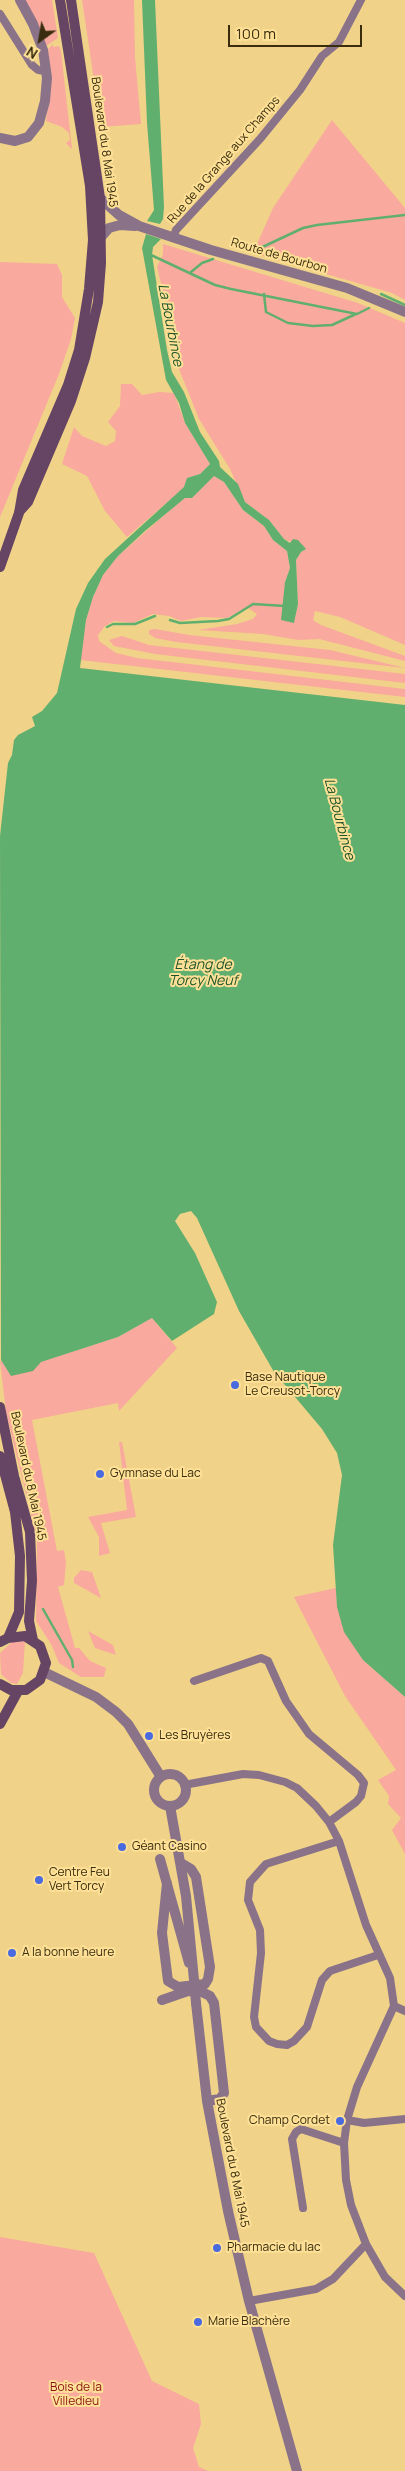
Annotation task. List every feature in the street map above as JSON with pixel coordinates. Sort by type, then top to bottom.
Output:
[{"type":"main road","name":"Boulevard du 8 Mai 1945","points":[[0,567],[19,513],[23,490],[68,385],[79,350],[89,289],[93,240],[90,186],[60,0]]},
{"type":"main road","name":"Boulevard du 8 Mai 1945","points":[[19,513],[28,502],[51,450],[85,358],[98,302],[102,236],[100,198],[71,0]]},
{"type":"main road","name":"Boulevard du 8 Mai 1945","points":[[0,1407],[14,1476],[30,1532],[32,1581],[29,1621],[33,1640],[44,1654],[44,1672]]},
{"type":"main road","name":"Boulevard du 8 Mai 1945","points":[[0,1456],[15,1512],[20,1556],[19,1612],[4,1640]]},
{"type":"main road","points":[[4,1640],[25,1636],[33,1640]]},
{"type":"main road","points":[[0,1684],[18,1691],[34,1686],[44,1672]]},
{"type":"main road","points":[[0,1724],[18,1691]]},
{"type":"street","points":[[0,138],[15,141],[23,139],[36,128],[43,110],[46,71],[43,50],[37,32],[20,0]]},
{"type":"street","name":"Rue de la Grange aux Champs","points":[[174,238],[176,230],[260,139],[300,90],[322,56],[339,42],[361,0]]},
{"type":"street","points":[[0,14],[32,65],[38,70],[46,71]]},
{"type":"street","name":"Route de Bourbon","points":[[100,198],[119,215],[142,227],[347,288],[405,312]]},
{"type":"street","name":"Route de Bourbon","points":[[102,236],[109,228],[120,225],[142,227]]},
{"type":"street","points":[[194,1681],[261,1658],[268,1661],[286,1701],[309,1734],[358,1775],[364,1783],[361,1796],[356,1802],[329,1822]]},
{"type":"street","points":[[44,1672],[96,1697],[116,1712],[128,1724],[161,1777]]},
{"type":"street","points":[[184,1785],[243,1774],[270,1777],[296,1788],[316,1806],[329,1822],[339,1841],[366,1925],[390,1978],[394,2006],[357,2086],[347,2120],[344,2143],[346,2180],[351,2205],[366,2244],[385,2277],[405,2296]]},
{"type":"street","points":[[177,1776],[184,1785],[182,1800],[170,1806],[158,1801],[154,1793],[155,1784],[161,1777],[177,1776]]},
{"type":"street","points":[[170,1806],[181,1863],[194,1980]]},
{"type":"street","points":[[339,1841],[266,1864],[250,1882],[248,1900],[260,1930],[261,1954],[254,2017],[256,2027],[269,2041],[287,2045],[294,2042],[307,2027],[322,1980],[330,1972],[378,1955]]},
{"type":"street","points":[[160,1860],[194,1980]]},
{"type":"street","points":[[167,1883],[162,1933],[168,1981],[178,1987],[205,1984],[210,1967],[196,1877],[191,1869],[181,1863]]},
{"type":"street","name":"Boulevard du 8 Mai 1945","points":[[194,1980],[207,2101],[216,2153],[249,2301],[297,2471]]},
{"type":"street","points":[[162,2000],[188,1991],[202,1992],[210,1996],[214,2003],[224,2093],[220,2099],[207,2101]]},
{"type":"street","points":[[394,2006],[405,2012]]},
{"type":"street","points":[[347,2120],[364,2123],[405,2119]]},
{"type":"street","points":[[303,2208],[292,2139],[296,2132],[301,2129],[344,2143]]},
{"type":"street","points":[[249,2301],[316,2289],[333,2279],[366,2244]]},
{"type":"green space","points":[[25,0],[52,0],[58,38],[46,46]]},
{"type":"green space","points":[[82,0],[134,0],[135,57],[141,124],[101,127]]},
{"type":"green space","points":[[53,44],[53,47],[59,46],[61,51],[72,149],[66,143],[70,140],[69,133],[62,127],[46,121],[51,86],[48,49]]},
{"type":"green space","points":[[332,120],[405,208],[405,300],[392,293],[253,253],[273,208]]},
{"type":"green space","points":[[163,244],[358,303],[405,323],[405,645],[340,617],[315,611],[313,620],[321,625],[405,656],[405,661],[319,639],[298,640],[263,634],[198,630],[237,624],[253,619],[257,614],[247,607],[227,618],[201,617],[181,621],[169,616],[153,614],[133,623],[114,621],[105,626],[98,635],[99,641],[116,653],[137,658],[405,689],[405,697],[80,660],[86,620],[93,597],[103,575],[118,556],[177,504],[185,498],[192,498],[214,475],[224,482],[243,510],[264,526],[273,540],[287,551],[290,568],[285,582],[294,622],[298,604],[296,560],[301,552],[306,549],[284,539],[269,520],[245,502],[230,469],[199,419],[177,364],[170,310],[164,296],[157,267],[163,254]]},
{"type":"green space","points":[[0,262],[57,264],[62,275],[62,297],[75,318],[71,339],[59,374],[0,517]]},
{"type":"green space","points":[[121,384],[132,384],[142,395],[159,392],[174,393],[185,423],[210,464],[200,474],[187,478],[185,487],[127,537],[105,511],[87,476],[62,464],[74,427],[82,436],[106,446],[115,441],[116,431],[108,422],[120,406]]},
{"type":"green space","points":[[155,629],[189,635],[330,650],[405,668],[176,642],[155,638],[149,634],[149,630]]},
{"type":"green space","points":[[122,636],[149,645],[405,674],[405,683],[155,654],[114,646],[109,640]]},
{"type":"green space","points":[[152,1318],[177,1348],[119,1411],[118,1403],[32,1420],[57,1551],[64,1550],[66,1562],[64,1585],[58,1587],[75,1648],[79,1648],[90,1661],[106,1668],[104,1677],[81,1677],[59,1663],[51,1644],[36,1621],[37,1539],[6,1412],[0,1361],[40,1362],[118,1337]]},
{"type":"green space","points":[[119,1442],[122,1442],[136,1517],[101,1523],[110,1553],[99,1556],[99,1537],[88,1517],[127,1510]]},
{"type":"green space","points":[[81,1570],[92,1572],[101,1598],[74,1583],[74,1578]]},
{"type":"green space","points":[[336,1588],[337,1607],[363,1660],[405,1697],[405,1854],[392,1830],[401,1818],[388,1804],[389,1796],[378,1780],[396,1770],[345,1696],[294,1597]]},
{"type":"green space","points":[[88,1631],[113,1645],[116,1655],[95,1648]]},
{"type":"green space","points":[[25,1641],[23,1673],[17,1684],[11,1683],[1,1674],[0,1653],[12,1642]]},
{"type":"green space","name":"Bois de la Villedieu","points":[[0,2237],[94,2253],[152,2381],[199,2404],[201,2424],[193,2448],[199,2467],[208,2471],[0,2471]]},
{"type":"water","points":[[142,0],[155,0],[164,207],[163,219],[160,224],[147,221],[154,210],[147,123]]},
{"type":"water","name":"Étang de Torcy Neuf","points":[[146,234],[161,239],[153,247],[152,255],[172,372],[184,392],[200,432],[219,461],[220,467],[238,484],[245,502],[269,520],[284,539],[290,543],[293,539],[298,540],[306,549],[301,552],[296,560],[298,604],[294,623],[281,620],[285,582],[290,568],[287,551],[273,540],[264,526],[243,510],[224,482],[214,476],[192,498],[185,498],[145,531],[118,556],[103,575],[93,597],[86,620],[80,668],[405,705],[405,1697],[363,1660],[344,1632],[337,1607],[333,1545],[342,1475],[337,1453],[322,1429],[274,1372],[239,1311],[197,1218],[191,1211],[180,1214],[175,1221],[195,1253],[217,1302],[214,1314],[172,1341],[152,1318],[118,1337],[41,1362],[33,1371],[11,1376],[1,1360],[0,836],[8,763],[12,755],[14,740],[18,735],[35,726],[32,717],[42,711],[57,693],[76,609],[88,583],[105,559],[184,487],[187,478],[200,474],[210,464],[185,423],[179,403],[166,380],[142,248]]},
{"type":"waterway","points":[[254,251],[303,228],[405,215]]},
{"type":"waterway","points":[[151,255],[215,285],[231,289],[357,314],[369,308]]},
{"type":"waterway","points":[[191,272],[202,263],[213,259]]},
{"type":"waterway","points":[[264,294],[266,312],[288,323],[313,326],[332,325],[356,314]]},
{"type":"waterway","points":[[381,294],[405,305]]},
{"type":"waterway","points":[[170,620],[180,623],[218,621],[229,619],[253,604],[285,606]]},
{"type":"waterway","points":[[107,627],[113,624],[135,624],[155,616]]},
{"type":"waterway","points":[[43,1609],[72,1660],[73,1667]]},
{"type":"place","name":"Base Nautique Le Creusot-Torcy","points":[[235,1385]]},
{"type":"place","name":"Gymnase du Lac","points":[[100,1474]]},
{"type":"place","name":"Les Bruyères","points":[[149,1736]]},
{"type":"place","name":"Géant Casino","points":[[122,1847]]},
{"type":"place","name":"Centre Feu Vert Torcy","points":[[39,1880]]},
{"type":"place","name":"A la bonne heure","points":[[12,1953]]},
{"type":"place","name":"Champ Cordet","points":[[340,2121]]},
{"type":"place","name":"Pharmacie du lac","points":[[217,2248]]},
{"type":"place","name":"Marie Blachère","points":[[198,2322]]},
{"type":"water label","name":"La Bourbince","points":[[170,325]]},
{"type":"water label","name":"La Bourbince","points":[[339,819]]}]
